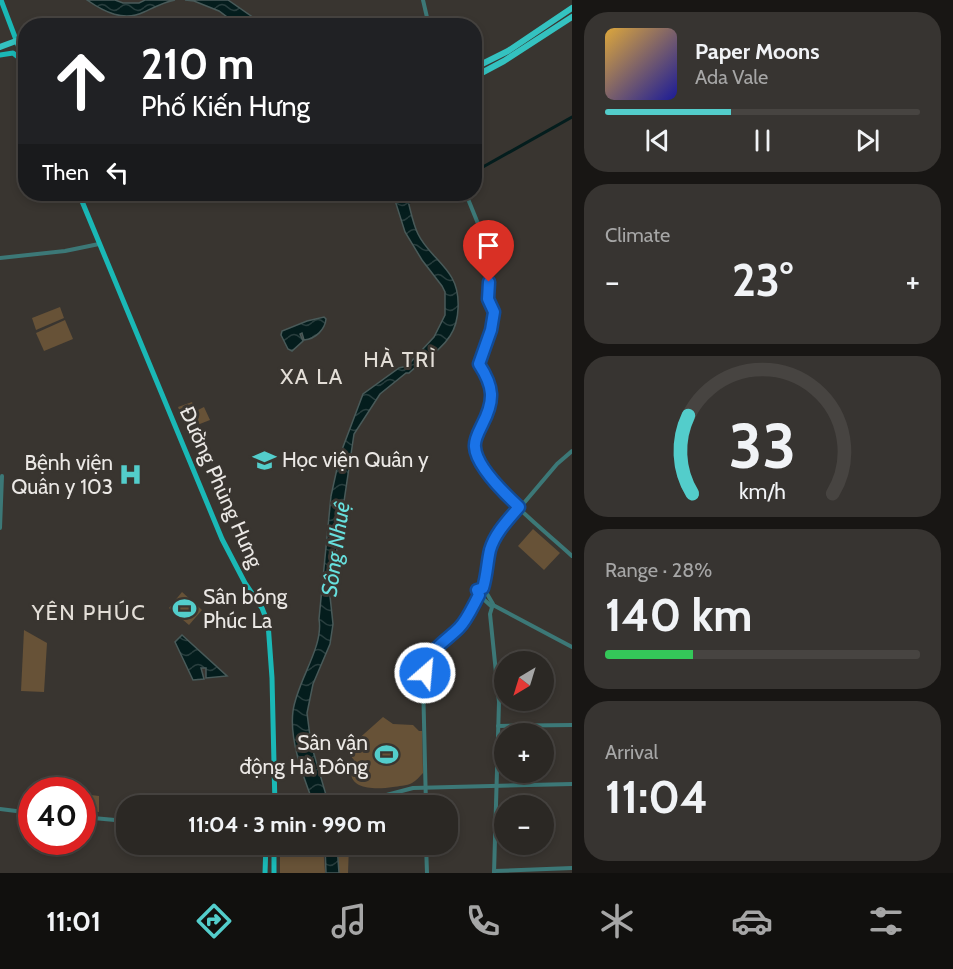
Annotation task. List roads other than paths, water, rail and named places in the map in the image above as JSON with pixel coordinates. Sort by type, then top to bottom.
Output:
[{"type":"highway","points":[[482,64],[508,51],[572,8]]},
{"type":"highway","points":[[482,72],[504,61],[569,18]]},
{"type":"highway","points":[[0,47],[16,41]]},
{"type":"main road","points":[[1,0],[18,46]]},
{"type":"main road","points":[[0,55],[13,53],[18,58]]},
{"type":"main road","name":"Đường Phùng Hưng","points":[[82,201],[222,539],[245,583],[262,608],[268,623],[272,678],[275,795]]},
{"type":"main road","points":[[265,855],[265,873]]},
{"type":"main road","points":[[265,858],[274,858],[274,873]]},
{"type":"street","points":[[423,0],[427,18]]},
{"type":"street","points":[[469,201],[481,231],[489,263],[488,299],[494,312],[491,330],[479,364],[490,381],[492,394],[474,446],[491,477],[505,494],[572,556]]},
{"type":"street","points":[[0,258],[65,251],[99,244]]},
{"type":"street","points":[[426,795],[423,680],[425,665],[439,646],[461,627],[482,595],[491,548],[496,536],[561,459],[572,451]]},
{"type":"street","points":[[0,528],[2,476]]},
{"type":"street","points":[[483,588],[477,590],[491,604],[572,647]]},
{"type":"street","points":[[491,604],[498,723]]},
{"type":"street","points":[[554,725],[572,725]]},
{"type":"street","points":[[413,788],[425,778]]},
{"type":"street","points":[[497,783],[494,872],[572,868]]},
{"type":"street","points":[[387,795],[413,788],[572,784]]},
{"type":"street","points":[[0,809],[18,811]]},
{"type":"street","points":[[96,818],[116,820]]},
{"type":"street","points":[[426,855],[427,873]]},
{"type":"water","points":[[87,0],[139,3],[145,0],[175,0],[137,15],[122,16],[107,12]]},
{"type":"water","points":[[185,0],[228,0],[254,18],[228,18],[219,11],[194,1]]},
{"type":"water","name":"Sông Nhuệ","points":[[395,201],[408,201],[418,234],[455,284],[458,299],[456,323],[446,342],[436,352],[380,394],[354,434],[330,596],[333,624],[330,644],[313,684],[307,713],[311,744],[326,795],[310,795],[295,747],[292,723],[295,700],[318,641],[331,496],[340,455],[363,394],[399,368],[407,366],[434,337],[445,315],[445,292],[405,232]]},
{"type":"water","points":[[324,317],[325,323],[319,333],[304,340],[302,333],[300,334],[303,341],[292,351],[288,349],[281,335],[282,331]]},
{"type":"water","points":[[182,635],[227,676],[206,678],[206,668],[201,668],[204,679],[193,680],[175,642]]},
{"type":"water","points":[[325,855],[338,855],[339,873],[326,873]]},
{"type":"waterway","points":[[482,168],[572,117]]},
{"type":"place","name":"Học viện Quân y","points":[[264,460]]},
{"type":"place","name":"Bệnh viện Quân y 103","points":[[131,475]]},
{"type":"place","name":"Sân bóng Phúc La","points":[[185,609]]},
{"type":"place","name":"Sân vận động Hà Đông","points":[[386,755]]},
{"type":"district","name":"HÀ TRÌ","points":[[400,359]]},
{"type":"district","name":"XA LA","points":[[312,376]]},
{"type":"district","name":"YÊN PHÚC","points":[[89,612]]}]
